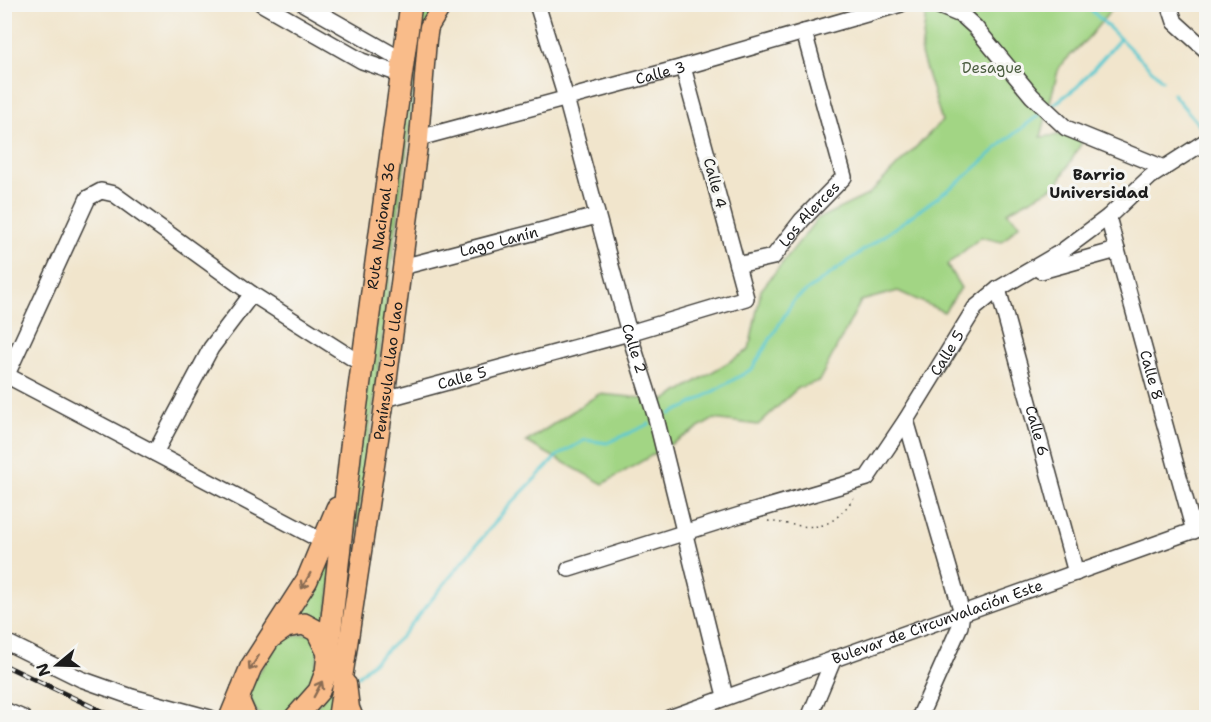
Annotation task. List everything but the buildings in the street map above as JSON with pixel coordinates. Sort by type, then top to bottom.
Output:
[{"type":"highway","name":"Ruta Nacional 36","points":[[298,716],[319,691],[326,672],[336,657],[351,447],[411,4]]},
{"type":"highway","name":"Ruta Nacional 36","points":[[230,717],[251,667],[307,580],[335,517],[351,447]]},
{"type":"highway","points":[[272,637],[286,627],[304,624],[317,631],[336,657]]},
{"type":"main road","name":"Península Llao Llao","points":[[337,717],[336,657],[385,399],[418,138],[429,27],[443,4]]},
{"type":"main road","name":"Península Llao Llao","points":[[424,80],[435,34],[442,21],[452,9],[460,4]]},
{"type":"main road","name":"Península Llao Llao","points":[[336,657],[354,717]]},
{"type":"main road","points":[[240,690],[241,702],[248,717]]},
{"type":"street","points":[[262,4],[362,61],[403,68]]},
{"type":"street","points":[[304,4],[403,68]]},
{"type":"street","name":"Calle 2","points":[[537,4],[566,98],[629,333],[656,418],[725,696]]},
{"type":"street","name":"Calle 3","points":[[418,138],[683,67],[901,4]]},
{"type":"street","points":[[934,4],[963,16],[975,27],[1032,96],[1066,128],[1164,168]]},
{"type":"street","points":[[1169,4],[1175,21],[1206,50]]},
{"type":"street","name":"Los Alerces","points":[[737,266],[773,257],[802,220],[844,177],[804,32]]},
{"type":"street","name":"Calle 4","points":[[683,67],[746,298]]},
{"type":"street","name":"Calle 5","points":[[867,478],[906,420],[975,308],[998,289],[1061,252],[1108,217],[1150,177],[1206,141]]},
{"type":"street","points":[[324,542],[5,377],[88,198],[101,191],[114,194],[252,294],[363,365]]},
{"type":"street","name":"Lago Lanín","points":[[402,267],[597,216]]},
{"type":"street","name":"Calle 8","points":[[1108,217],[1200,529]]},
{"type":"street","points":[[1021,276],[1117,250]]},
{"type":"street","name":"Calle 6","points":[[998,289],[1076,573]]},
{"type":"street","points":[[155,453],[211,348],[252,294]]},
{"type":"street","name":"Calle 5","points":[[385,399],[629,333],[746,298]]},
{"type":"street","points":[[906,420],[962,613],[960,626],[919,717]]},
{"type":"street","points":[[569,569],[867,478]]},
{"type":"street","name":"Bulevar de Circunvalación Este","points":[[669,717],[1200,529]]},
{"type":"street","points":[[4,641],[81,679],[132,697],[210,717]]},
{"type":"street","points":[[809,717],[834,658]]},
{"type":"street","points":[[4,710],[23,717]]},
{"type":"path","points":[[759,519],[815,528],[827,525],[842,514],[867,478]]},
{"type":"green space","points":[[417,5],[438,5],[420,47],[336,693],[332,717],[308,718],[326,694]]},
{"type":"green space","name":"Desague","points":[[927,5],[1111,5],[1113,8],[1088,38],[1059,67],[1041,137],[1088,132],[1057,185],[1007,212],[1020,224],[1002,242],[981,237],[947,265],[961,288],[944,312],[898,291],[861,301],[819,381],[798,388],[758,425],[714,419],[603,484],[526,442],[599,394],[665,400],[749,350],[761,290],[817,219],[868,195],[942,121],[921,54]]},
{"type":"green space","points":[[339,522],[325,628],[287,620]]},
{"type":"green space","points":[[311,633],[319,646],[314,682],[287,716],[270,718],[259,714],[252,705],[248,689],[282,638]]},
{"type":"waterway","points":[[1085,4],[1162,80]]},
{"type":"waterway","points":[[1053,105],[1077,87],[1119,40]]},
{"type":"waterway","points":[[1173,94],[1205,132]]},
{"type":"waterway","points":[[670,414],[752,369],[794,300],[963,179],[1006,140],[1039,115]]},
{"type":"waterway","points":[[358,676],[400,638],[506,509],[557,456],[585,440],[607,443],[649,424]]},
{"type":"railway","points":[[4,665],[116,718]]},
{"type":"district","name":"Barrio Universidad","points":[[1099,183]]}]
